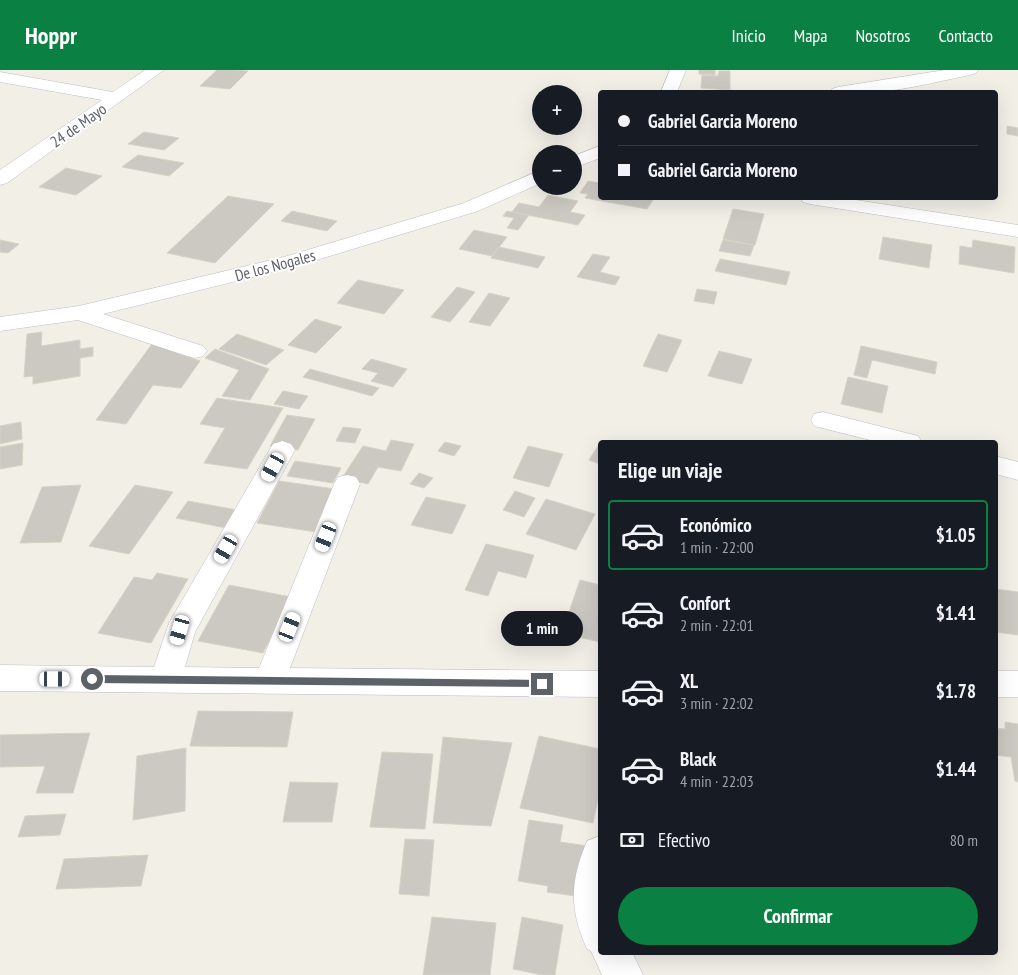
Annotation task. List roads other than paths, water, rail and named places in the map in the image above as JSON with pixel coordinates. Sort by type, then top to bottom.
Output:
[{"type":"street","name":"24 de Mayo","points":[[0,179],[156,70]]},
{"type":"street","points":[[670,90],[678,70]]},
{"type":"street","points":[[853,90],[912,82],[970,70]]},
{"type":"street","points":[[0,77],[116,98]]},
{"type":"street","name":"De los Nogales","points":[[0,324],[79,314],[290,262],[471,207],[532,180]]},
{"type":"street","points":[[823,200],[1018,231]]},
{"type":"street","points":[[79,314],[196,351]]},
{"type":"street","points":[[823,420],[901,440]]},
{"type":"street","points":[[166,680],[180,630],[282,450]]},
{"type":"street","points":[[998,466],[1018,471]]},
{"type":"street","points":[[269,681],[347,484]]},
{"type":"street","points":[[0,678],[598,684]]},
{"type":"street","points":[[998,684],[1018,684]]},
{"type":"street","points":[[598,861],[590,891],[595,927],[598,932]]},
{"type":"street","points":[[612,955],[623,975]]}]
